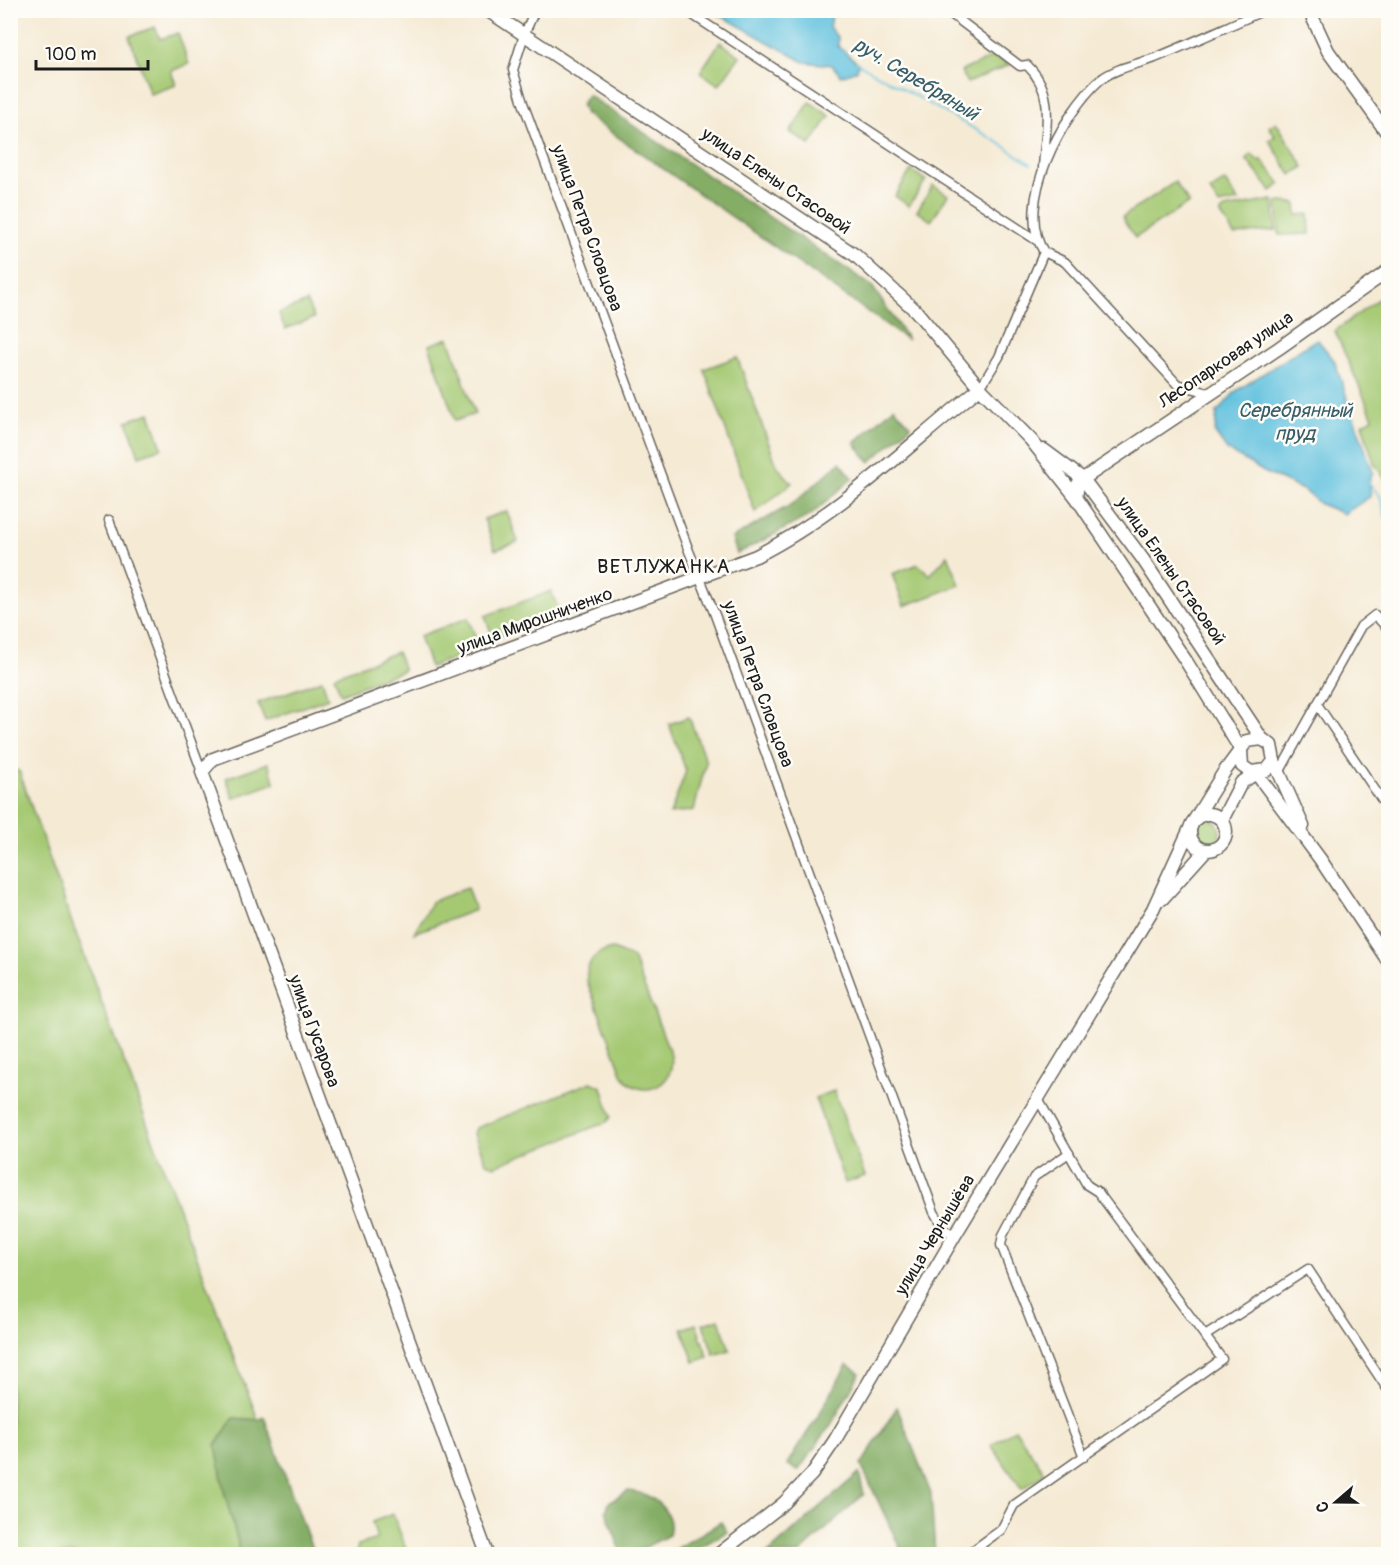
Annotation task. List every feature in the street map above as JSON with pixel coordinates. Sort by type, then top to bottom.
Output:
[{"type":"street","points":[[488,10],[524,34]]},
{"type":"street","name":"улица Петра Словцова","points":[[535,10],[524,34],[513,70],[523,103],[701,578],[934,1212],[944,1229],[955,1235]]},
{"type":"street","points":[[685,10],[1036,240],[1044,252],[1065,262],[1177,384],[1209,393]]},
{"type":"street","points":[[946,10],[1020,66],[1027,65],[1039,77],[1047,95],[1043,173]]},
{"type":"street","points":[[1036,240],[1033,217],[1035,196],[1043,173],[1062,127],[1101,80],[1265,10]]},
{"type":"street","points":[[1309,10],[1328,51],[1389,134]]},
{"type":"street","name":"улица Елены Стасовой","points":[[524,34],[855,255],[916,311],[980,388],[1031,440],[1076,497],[1186,661],[1241,750]]},
{"type":"street","points":[[980,388],[999,357],[1044,252]]},
{"type":"street","name":"Лесопарковая улица","points":[[1083,479],[1279,348],[1389,271]]},
{"type":"street","name":"улица Мирошниченко","points":[[202,772],[213,759],[756,556],[788,540],[831,511],[980,388]]},
{"type":"street","name":"улица Елены Стасовой","points":[[1031,440],[1083,479],[1148,566],[1262,739]]},
{"type":"street","points":[[1076,497],[1078,484],[1083,479]]},
{"type":"street","name":"улица Гусарова","points":[[109,520],[487,1554]]},
{"type":"street","points":[[1256,773],[1277,766],[1317,704],[1362,626],[1375,615],[1389,629]]},
{"type":"street","points":[[1317,704],[1389,809]]},
{"type":"street","points":[[1320,859],[1294,811],[1271,745],[1262,739],[1252,739],[1241,750],[1242,766],[1256,773],[1320,859],[1389,961]]},
{"type":"street","name":"улица Чернышёва","points":[[718,1554],[784,1503],[812,1474],[836,1440],[955,1235],[1153,909],[1192,824],[1241,750]]},
{"type":"street","name":"улица Чернышёва","points":[[1153,909],[1206,850],[1215,849],[1224,841],[1226,828],[1222,820],[1241,783],[1256,773]]},
{"type":"street","points":[[1206,850],[1198,848],[1190,839],[1192,824],[1204,813],[1216,815],[1222,820]]},
{"type":"street","points":[[968,1554],[1001,1530],[1014,1505],[1222,1359],[1098,1192],[1087,1185],[1038,1099]]},
{"type":"street","points":[[1069,1154],[1034,1177],[1007,1226],[1001,1245],[1084,1457]]},
{"type":"street","points":[[1205,1336],[1308,1269],[1389,1390]]},
{"type":"green space","points":[[155,27],[160,39],[178,33],[189,64],[171,71],[176,85],[150,94],[129,36]]},
{"type":"green space","points":[[720,42],[740,56],[719,85],[700,72]]},
{"type":"green space","points":[[995,56],[1009,65],[967,83],[961,71]]},
{"type":"green space","points":[[588,95],[872,286],[908,340],[585,114],[581,104]]},
{"type":"green space","points":[[810,102],[830,116],[810,145],[790,132]]},
{"type":"green space","points":[[1276,122],[1304,167],[1291,175],[1269,140],[1275,136],[1269,127]]},
{"type":"green space","points":[[1252,154],[1258,161],[1261,159],[1281,184],[1271,191],[1246,159]]},
{"type":"green space","points":[[911,170],[926,180],[909,206],[895,196]]},
{"type":"green space","points":[[1225,181],[1238,201],[1219,205],[1210,191]]},
{"type":"green space","points":[[1175,182],[1189,203],[1135,238],[1122,217]]},
{"type":"green space","points":[[933,185],[948,195],[931,221],[917,211]]},
{"type":"green space","points":[[1273,200],[1276,230],[1234,235],[1220,213],[1225,209]]},
{"type":"green space","points":[[1277,202],[1296,203],[1297,215],[1309,214],[1310,234],[1279,235]]},
{"type":"green space","points":[[1388,292],[1388,483],[1374,463],[1362,424],[1373,418],[1335,331]]},
{"type":"green space","points":[[307,302],[314,318],[285,329],[279,313]]},
{"type":"green space","points":[[449,338],[475,414],[455,421],[429,345]]},
{"type":"green space","points":[[737,357],[777,466],[792,483],[755,512],[704,369]]},
{"type":"green space","points":[[894,407],[911,426],[870,462],[854,443]]},
{"type":"green space","points":[[150,413],[162,448],[139,456],[127,421]]},
{"type":"green space","points":[[840,462],[853,478],[811,515],[737,554],[732,538],[794,503]]},
{"type":"green space","points":[[507,511],[518,542],[495,550],[484,519]]},
{"type":"green space","points":[[948,555],[960,585],[904,606],[892,574],[918,564],[930,575]]},
{"type":"green space","points":[[551,591],[560,613],[493,638],[485,616]]},
{"type":"green space","points":[[468,618],[480,648],[430,667],[419,636]]},
{"type":"green space","points":[[397,652],[404,670],[341,694],[334,676]]},
{"type":"green space","points":[[322,680],[328,698],[265,721],[258,703]]},
{"type":"green space","points":[[689,717],[706,762],[694,810],[670,814],[686,771],[669,724]]},
{"type":"green space","points":[[10,759],[14,770],[19,771],[71,920],[258,1420],[233,1418],[224,1491],[238,1542],[238,1554],[11,1554]]},
{"type":"green space","points":[[268,763],[275,783],[233,798],[226,778]]},
{"type":"green space","points":[[1207,819],[1216,823],[1220,832],[1216,841],[1207,845],[1198,841],[1194,832],[1198,823]]},
{"type":"green space","points":[[467,888],[475,910],[414,933],[432,901]]},
{"type":"green space","points":[[613,949],[633,958],[671,1055],[669,1075],[656,1087],[639,1088],[630,1084],[623,1076],[587,981],[592,959],[601,952]]},
{"type":"green space","points":[[591,1082],[602,1087],[611,1117],[607,1122],[495,1166],[486,1163],[474,1134],[476,1128]]},
{"type":"green space","points":[[834,1091],[865,1176],[845,1183],[815,1098]]},
{"type":"green space","points":[[719,1319],[730,1350],[714,1355],[703,1324]]},
{"type":"green space","points":[[696,1324],[708,1357],[694,1362],[682,1329]]},
{"type":"green space","points":[[847,1365],[860,1373],[832,1423],[798,1471],[787,1464]]},
{"type":"green space","points":[[897,1407],[931,1494],[935,1554],[903,1554],[861,1465]]},
{"type":"green space","points":[[264,1417],[314,1554],[238,1554],[238,1542],[224,1491],[216,1445],[233,1418],[258,1420]]},
{"type":"green space","points":[[1015,1429],[1045,1473],[1022,1489],[991,1445]]},
{"type":"green space","points":[[859,1473],[864,1494],[799,1554],[767,1554]]},
{"type":"green space","points":[[628,1491],[645,1495],[659,1504],[669,1518],[670,1526],[669,1535],[633,1554],[621,1552],[606,1511],[609,1502]]},
{"type":"green space","points":[[393,1514],[408,1554],[356,1554],[358,1545],[377,1539],[372,1522]]},
{"type":"green space","points":[[721,1522],[727,1532],[688,1554],[668,1554]]},
{"type":"water","points":[[717,10],[830,11],[833,13],[829,27],[838,38],[838,46],[858,63],[857,70],[841,76],[832,65],[804,62],[716,13]]},
{"type":"water","name":"Серебрянный пруд","points":[[1317,339],[1334,360],[1373,472],[1369,482],[1371,496],[1344,514],[1320,504],[1305,491],[1264,472],[1227,450],[1215,433],[1217,412],[1236,391]]},
{"type":"waterway","name":"руч. Серебряный","points":[[857,63],[996,141],[1031,164]]},
{"type":"waterway","name":"руч. Серебряный","points":[[1367,481],[1380,496],[1388,523]]},
{"type":"district","name":"ВЕТЛУЖАНКА","points":[[664,566]]}]
